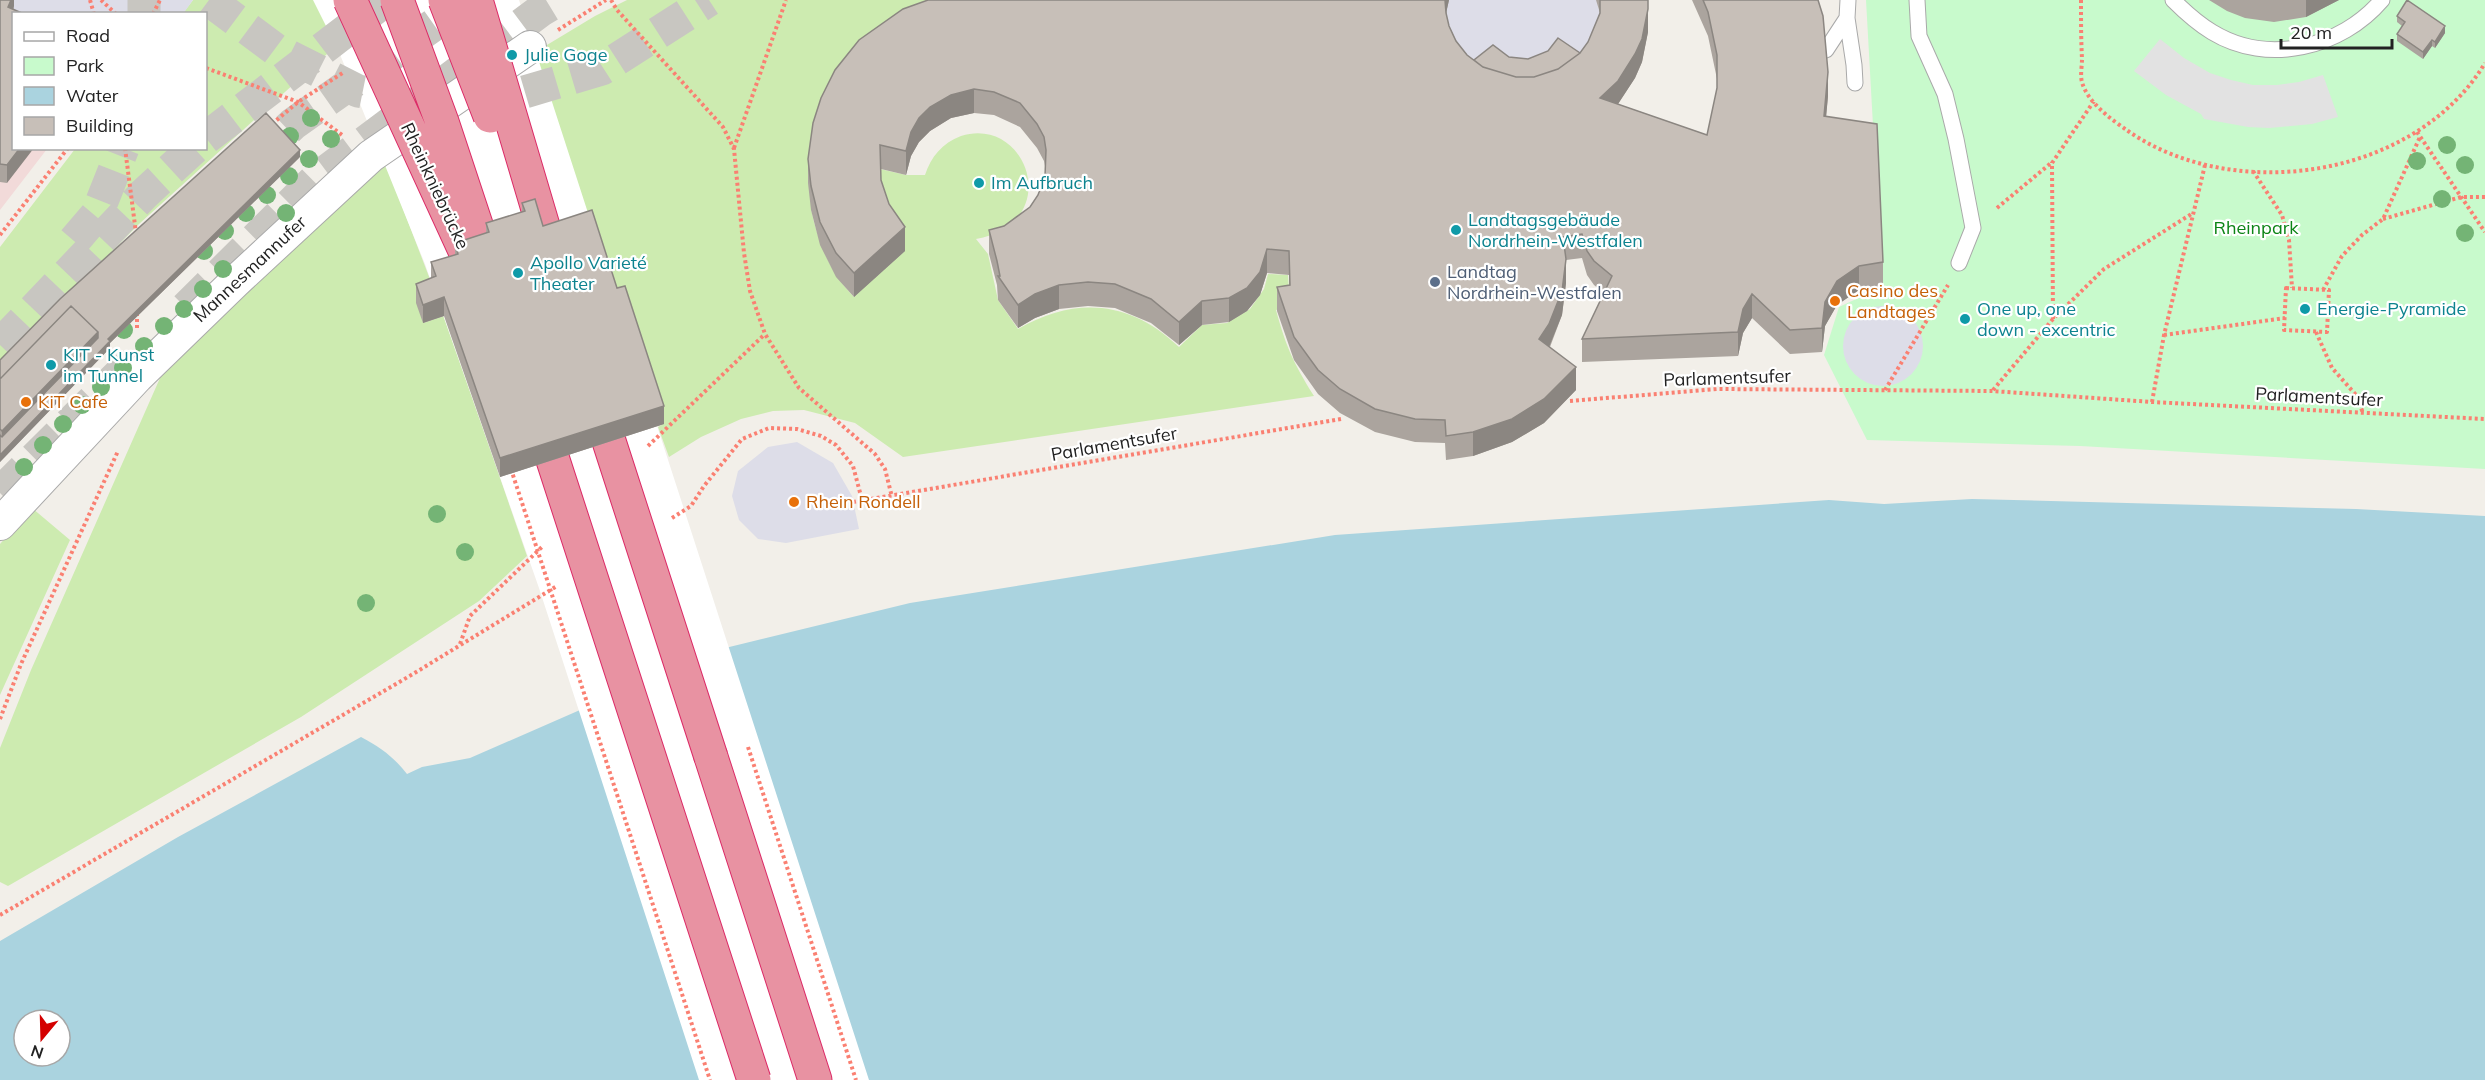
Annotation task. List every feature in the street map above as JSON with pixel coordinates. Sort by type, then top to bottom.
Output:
[{"type":"highway","name":"Rheinkniebrücke","points":[[350,0],[498,310],[442,122],[397,0]]},
{"type":"highway","points":[[445,0],[553,273],[476,0]]},
{"type":"highway","points":[[586,373],[815,1080]]},
{"type":"highway","points":[[530,393],[754,1080]]},
{"type":"street","name":"Mannesmannufer","points":[[0,524],[137,376],[371,156],[530,47]]},
{"type":"lane","points":[[1848,0],[1846,18],[1854,65],[1854,83]]},
{"type":"lane","points":[[1917,0],[1919,36],[1945,94],[1973,228],[1959,263]]},
{"type":"lane","points":[[2173,0],[2192,19],[2238,44],[2263,49],[2290,49],[2316,45],[2340,35],[2362,20],[2382,0]]},
{"type":"lane","points":[[1826,50],[1846,18]]},
{"type":"path","points":[[101,0],[114,12]]},
{"type":"path","points":[[530,47],[606,0]]},
{"type":"path","points":[[611,0],[617,10],[723,127],[734,149],[750,291],[765,334],[799,388],[875,454],[885,469],[892,497]]},
{"type":"path","points":[[734,149],[786,0]]},
{"type":"path","points":[[2081,0],[2082,82],[2094,102],[2115,123],[2138,138],[2176,157],[2205,165],[2286,173],[2351,161],[2379,153],[2417,132],[2447,108],[2485,63]]},
{"type":"path","points":[[207,68],[298,102],[371,156]]},
{"type":"path","points":[[271,125],[298,102],[348,70]]},
{"type":"path","points":[[1973,228],[2052,163],[2094,102]]},
{"type":"path","points":[[2417,132],[2485,232]]},
{"type":"path","points":[[2382,219],[2420,137]]},
{"type":"path","points":[[0,235],[66,150]]},
{"type":"path","points":[[125,150],[137,238],[146,230]]},
{"type":"path","points":[[2052,163],[2054,319]]},
{"type":"path","points":[[2152,402],[2164,335],[2205,165]]},
{"type":"path","points":[[2253,171],[2282,215],[2289,240],[2292,288]]},
{"type":"path","points":[[2323,290],[2342,256],[2362,235],[2382,219],[2461,197],[2485,197]]},
{"type":"path","points":[[1992,391],[2054,319],[2104,269],[2193,213]]},
{"type":"path","points":[[1885,390],[1959,263]]},
{"type":"path","points":[[2286,288],[2323,290],[2329,290],[2327,332],[2284,330],[2286,288]]},
{"type":"path","points":[[137,307],[137,376]]},
{"type":"path","points":[[2164,335],[2285,318]]},
{"type":"path","points":[[2316,332],[2332,368],[2356,395],[2363,413]]},
{"type":"path","name":"Parlamentsufer","points":[[1570,401],[1718,389],[1992,391],[2152,402],[2485,419]]},
{"type":"path","name":"Parlamentsufer","points":[[853,502],[1341,419]]},
{"type":"path","points":[[671,518],[691,506],[742,439],[769,428],[797,429],[821,436],[837,446],[853,466],[862,501]]},
{"type":"path","points":[[0,719],[21,664],[120,446]]},
{"type":"path","points":[[509,463],[710,1080]]},
{"type":"path","points":[[0,915],[413,675],[560,584]]},
{"type":"shaded area","points":[[0,0],[193,0],[184,12],[19,12]]},
{"type":"shaded area","points":[[1448,0],[1597,0],[1600,14],[1596,52],[1474,85],[1445,18]]},
{"type":"shaded area","points":[[0,9],[12,128],[12,150],[46,150],[0,210]]},
{"type":"shaded area","points":[[2160,39],[2184,58],[2210,73],[2253,85],[2299,82],[2323,75],[2338,117],[2312,124],[2269,128],[2248,127],[2204,119],[2201,114],[2166,95],[2134,71]]},
{"type":"shaded area","points":[[1875,306],[1891,306],[1905,312],[1917,324],[1923,338],[1923,354],[1917,368],[1905,380],[1891,386],[1875,386],[1861,380],[1849,368],[1843,354],[1843,338],[1849,324],[1861,312]]},
{"type":"shaded area","points":[[797,442],[833,463],[852,496],[859,529],[786,543],[758,539],[739,520],[732,496],[738,471],[768,447]]},
{"type":"green space","points":[[193,0],[314,0],[337,45],[139,224],[0,364],[0,247],[74,150],[207,150],[207,12],[184,12]]},
{"type":"green space","points":[[627,0],[1018,0],[811,209],[817,234],[838,277],[854,297],[881,204],[880,169],[906,175],[925,175],[930,162],[948,143],[961,136],[985,134],[1004,141],[1019,155],[1027,174],[1028,194],[1021,213],[1004,229],[976,239],[988,254],[998,300],[1018,329],[1039,318],[1060,311],[1102,308],[1122,312],[1141,320],[1160,331],[1179,347],[1202,325],[1227,323],[1250,309],[1264,289],[1268,274],[1288,275],[1290,307],[1276,310],[1291,355],[1314,396],[903,457],[855,423],[804,410],[773,411],[741,419],[701,437],[669,457],[658,427],[663,424],[617,307],[532,54],[595,16]]},
{"type":"green space","name":"Rheinpark","points":[[1866,0],[2485,0],[2485,469],[2080,446],[1867,440],[1824,355],[1839,307],[1882,287]]},
{"type":"green space","points":[[384,159],[436,295],[423,323],[444,316],[527,556],[479,601],[301,717],[8,886],[0,882],[0,748],[31,670],[164,369]]},
{"type":"green space","points":[[32,508],[70,540],[0,695],[0,544]]},
{"type":"water","points":[[1972,499],[2356,509],[2485,516],[2485,1080],[0,1080],[0,941],[178,837],[361,737],[386,753],[407,774],[422,767],[470,758],[717,650],[910,603],[1335,535],[1829,500],[1884,504]]},
{"type":"pier","points":[[313,0],[519,0],[869,1080],[699,1080],[539,588],[425,264],[339,52]]},
{"type":"building","points":[[0,0],[11,0],[8,7],[19,12],[12,12],[12,150],[18,150],[7,165],[0,164]]},
{"type":"building","name":"Landtagsgebäude Nordrhein-Westfalen","points":[[928,0],[1445,0],[1449,26],[1456,41],[1467,55],[1483,67],[1516,77],[1534,77],[1558,69],[1580,53],[1588,42],[1600,13],[1600,0],[1648,0],[1642,39],[1635,54],[1618,81],[1600,98],[1707,135],[1717,88],[1717,55],[1708,12],[1703,0],[1818,0],[1823,16],[1828,72],[1824,116],[1877,124],[1883,262],[1859,266],[1837,281],[1825,302],[1822,328],[1790,330],[1752,294],[1743,309],[1738,332],[1582,339],[1612,276],[1594,261],[1587,251],[1582,234],[1563,237],[1566,259],[1562,291],[1549,324],[1539,339],[1576,367],[1544,399],[1512,419],[1473,432],[1446,436],[1445,420],[1415,419],[1375,409],[1340,389],[1318,370],[1294,337],[1277,287],[1290,285],[1289,251],[1267,249],[1260,272],[1247,288],[1229,298],[1202,301],[1179,322],[1151,299],[1115,284],[1088,282],[1059,285],[1035,294],[1018,305],[998,276],[1000,276],[989,230],[1004,226],[1030,207],[1038,195],[1045,176],[1046,150],[1044,137],[1037,124],[1020,103],[994,92],[974,89],[951,95],[930,107],[919,118],[911,132],[906,151],[880,145],[881,180],[889,204],[905,227],[854,273],[836,253],[820,222],[811,186],[808,159],[813,123],[821,98],[835,70],[859,40],[903,9]]},
{"type":"building","points":[[2407,0],[2445,26],[2435,42],[2432,40],[2423,52],[2397,34],[2405,22],[2397,16]]},
{"type":"building","points":[[1558,38],[1580,53],[1558,69],[1534,77],[1516,77],[1483,67],[1474,60],[1493,45],[1509,57],[1528,59],[1548,51]]},
{"type":"building","points":[[266,113],[300,150],[108,339],[110,341],[0,455],[0,435],[2,437],[98,338],[98,332],[71,306],[0,379],[0,360],[60,299]]},
{"type":"building","points":[[535,199],[543,226],[592,210],[617,288],[625,286],[664,406],[500,458],[444,297],[423,305],[416,284],[436,276],[431,262],[458,254],[455,243],[489,232],[486,223],[525,211],[522,203]]},
{"type":"building","points":[[71,306],[98,332],[2,431],[0,429],[0,379]]},
{"type":"tunnel","points":[[144,0],[144,12]]},
{"type":"tunnel","points":[[209,0],[275,49],[363,92]]},
{"type":"tunnel","points":[[207,137],[386,0]]},
{"type":"tunnel","points":[[252,163],[293,124],[469,0]]},
{"type":"tunnel","points":[[186,308],[316,179],[540,11],[558,0]]},
{"type":"tunnel","points":[[477,101],[501,99],[602,69],[709,0]]},
{"type":"tunnel","points":[[74,241],[97,214],[122,150]]},
{"type":"tunnel","points":[[0,345],[144,194],[192,150]]},
{"type":"tunnel","points":[[0,493],[131,363]]},
{"type":"place","name":"Julie Goge","points":[[512,55]]},
{"type":"place","name":"Im Aufbruch","points":[[979,183]]},
{"type":"place","name":"Landtagsgebäude Nordrhein-Westfalen","points":[[1456,230]]},
{"type":"place","name":"Apollo Varieté Theater","points":[[518,273]]},
{"type":"place","name":"Landtag Nordrhein-Westfalen","points":[[1435,282]]},
{"type":"place","name":"Casino des Landtages","points":[[1835,301]]},
{"type":"place","name":"Energie-Pyramide","points":[[2305,309]]},
{"type":"place","name":"One up, one down - excentric","points":[[1965,319]]},
{"type":"place","name":"KIT - Kunst im Tunnel","points":[[51,365]]},
{"type":"place","name":"KiT Cafe","points":[[26,402]]},
{"type":"place","name":"Rhein Rondell","points":[[794,502]]}]
